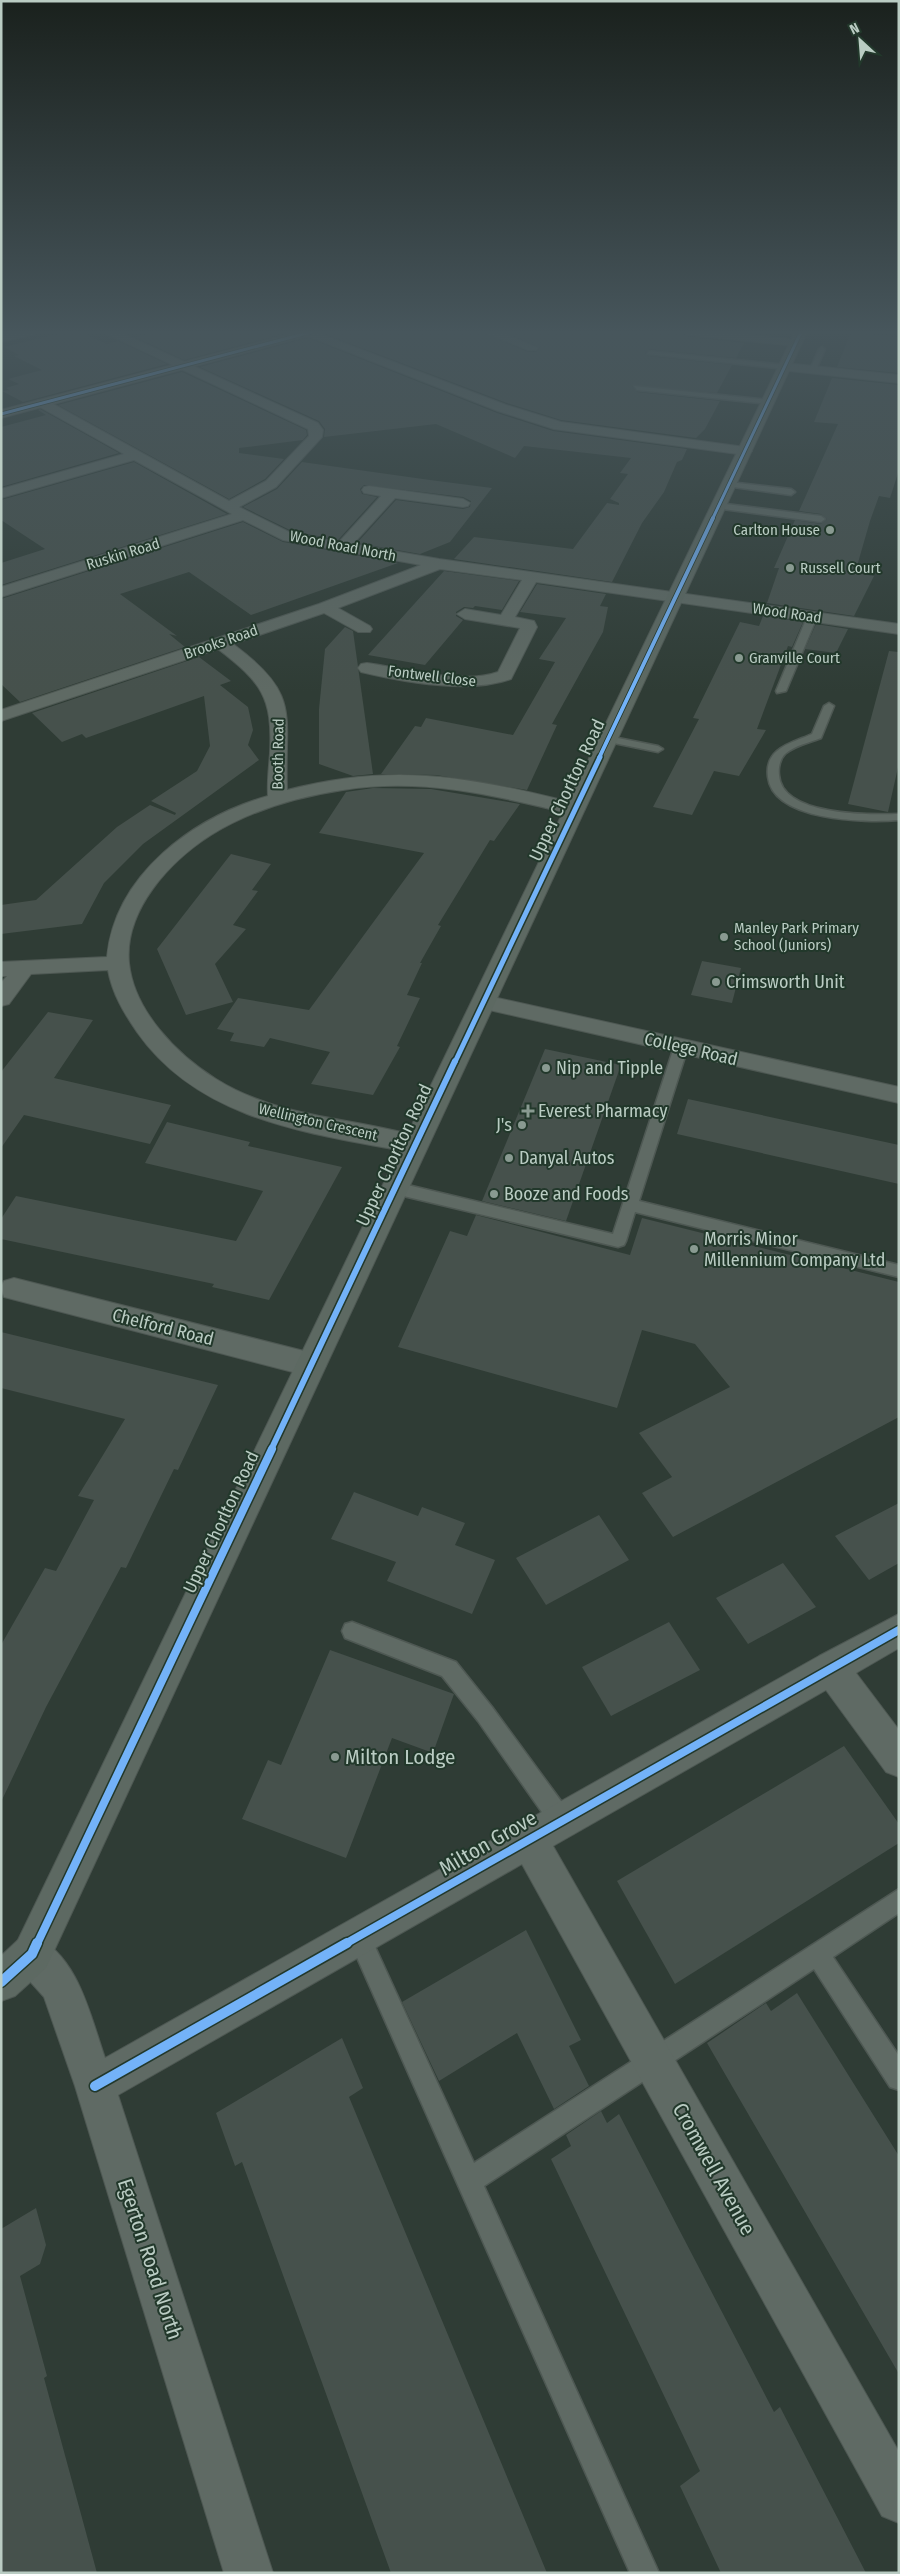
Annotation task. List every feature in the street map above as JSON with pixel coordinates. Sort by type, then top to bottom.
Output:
[{"type":"main road","name":"Upper Chorlton Road","points":[[10,1970],[312,1365],[415,1144],[744,452]]},
{"type":"street","name":"Wood Road North","points":[[130,452],[245,516],[288,537],[440,564],[675,597]]},
{"type":"street","points":[[230,506],[271,484],[301,452]]},
{"type":"street","points":[[1,494],[135,455]]},
{"type":"street","points":[[369,490],[463,503]]},
{"type":"street","points":[[342,547],[392,493]]},
{"type":"street","name":"Ruskin Road","points":[[1,592],[245,516]]},
{"type":"street","name":"Brooks Road","points":[[1,716],[325,607],[440,564]]},
{"type":"street","points":[[506,619],[532,577]]},
{"type":"street","name":"Wood Road","points":[[675,597],[899,629]]},
{"type":"street","points":[[325,607],[364,629]]},
{"type":"street","name":"Fontwell Close","points":[[368,668],[477,683],[498,679],[505,675],[529,627],[524,622],[465,614]]},
{"type":"street","name":"Booth Road","points":[[220,642],[246,662],[265,681],[275,695],[280,721],[276,784],[278,799]]},
{"type":"street","name":"Wellington Crescent","points":[[415,1144],[310,1123],[258,1110],[208,1085],[174,1060],[135,1011],[118,963],[120,936],[133,908],[145,884],[166,861],[202,832],[220,822],[278,799],[357,782],[394,779],[438,780],[476,785],[575,808]]},
{"type":"street","points":[[1,969],[118,963]]},
{"type":"street","points":[[1,999],[25,967]]},
{"type":"street","name":"College Road","points":[[484,1002],[899,1096]]},
{"type":"street","name":"Chelford Road","points":[[14,1289],[312,1365]]},
{"type":"street","name":"Milton Grove","points":[[95,2086],[358,1935],[899,1630]]},
{"type":"street","points":[[831,1668],[899,1759]]},
{"type":"street","name":"Cromwell Avenue","points":[[545,1830],[653,2060],[899,2499]]},
{"type":"street","name":"Egerton Road North","points":[[10,1970],[59,1985],[95,2086],[249,2573]]},
{"type":"lane","points":[[729,484],[791,492]]},
{"type":"lane","points":[[718,506],[822,519]]},
{"type":"lane","points":[[781,691],[812,617]]},
{"type":"lane","points":[[829,706],[817,736],[784,749],[773,763],[772,779],[777,787],[791,803],[810,809],[864,817],[899,817]]},
{"type":"lane","points":[[608,739],[658,748]]},
{"type":"lane","points":[[395,1188],[618,1241],[681,1047]]},
{"type":"lane","points":[[630,1205],[899,1271]]},
{"type":"lane","points":[[352,1631],[449,1669],[485,1714],[545,1830]]},
{"type":"lane","points":[[468,2181],[899,1900]]},
{"type":"lane","points":[[358,1935],[645,2573]]},
{"type":"lane","points":[[817,1952],[899,2078]]},
{"type":"building","points":[[1,452],[119,453],[1,487]]},
{"type":"building","points":[[144,452],[239,452],[284,459],[265,479],[229,499]]},
{"type":"building","points":[[501,452],[519,452],[515,458]]},
{"type":"building","points":[[579,452],[686,452],[682,460],[677,462],[664,492],[642,523],[612,582],[454,559],[474,537],[573,549],[607,503],[619,505],[619,503],[610,499],[628,474],[620,473],[631,458]]},
{"type":"building","points":[[825,452],[899,452],[899,470],[890,498],[879,496],[855,573],[874,576],[854,616],[767,603],[779,568],[774,568],[795,520],[821,524],[827,519],[821,514],[799,511]]},
{"type":"building","points":[[134,462],[227,514],[1,585],[1,563],[45,549],[1,520],[1,500]]},
{"type":"building","points":[[302,462],[492,488],[450,542],[420,554],[357,543],[396,500],[463,509],[470,507],[471,501],[463,497],[364,485],[360,489],[362,494],[377,497],[338,540],[292,531],[243,507],[277,489]]},
{"type":"building","points":[[243,522],[283,542],[398,563],[251,615],[189,572],[120,594],[177,636],[169,634],[185,647],[20,702],[1,684],[1,599]]},
{"type":"building","points":[[444,571],[519,581],[502,610],[475,606],[473,608],[464,607],[456,612],[456,616],[463,620],[425,665],[368,655]]},
{"type":"building","points":[[537,584],[606,594],[600,606],[608,607],[603,632],[552,724],[557,725],[527,790],[436,775],[381,774],[415,726],[421,727],[426,718],[513,735],[555,662],[539,659],[566,618],[520,612]]},
{"type":"building","points":[[763,616],[803,622],[792,647],[788,646],[757,729],[766,730],[739,776],[714,771],[692,815],[653,807],[699,719],[693,718],[740,622],[759,626]]},
{"type":"building","points":[[816,624],[848,629],[836,653],[805,649]]},
{"type":"building","points":[[345,627],[353,631],[373,774],[353,776],[319,764],[319,709],[325,649]]},
{"type":"building","points":[[889,651],[899,652],[899,763],[888,812],[848,804]]},
{"type":"building","points":[[199,657],[231,681],[220,685],[248,707],[253,730],[248,745],[259,760],[143,844],[104,883],[82,924],[1,934],[1,905],[36,900],[117,827],[150,805],[175,815],[176,813],[151,801],[197,771],[210,746],[204,696],[86,738],[82,734],[62,742],[32,713]]},
{"type":"building","points":[[373,788],[431,789],[520,804],[494,841],[490,840],[438,925],[441,926],[420,963],[422,963],[407,995],[420,998],[397,1046],[400,1047],[373,1095],[311,1084],[330,1052],[270,1038],[264,1047],[230,1041],[234,1033],[217,1029],[238,998],[309,1010],[424,853],[319,833],[346,792]]},
{"type":"building","points":[[231,854],[271,864],[252,890],[258,891],[233,925],[246,929],[215,964],[233,1002],[186,1015],[157,949]]},
{"type":"building","name":"Crimsworth Unit","points":[[702,961],[741,968],[732,1003],[691,995]]},
{"type":"building","points":[[48,1012],[93,1020],[54,1078],[171,1105],[150,1144],[24,1115],[1,1148],[1,1072]]},
{"type":"building","points":[[545,1049],[621,1065],[566,1221],[482,1201]]},
{"type":"building","points":[[688,1099],[899,1145],[899,1184],[677,1134]]},
{"type":"building","points":[[167,1122],[250,1142],[248,1146],[342,1167],[269,1300],[212,1287],[214,1284],[1,1239],[1,1219],[16,1196],[236,1241],[263,1191],[145,1163]]},
{"type":"building","points":[[476,1215],[630,1255],[642,1218],[899,1282],[899,1417],[673,1537],[642,1493],[672,1477],[639,1433],[730,1387],[695,1344],[642,1330],[617,1408],[398,1347],[450,1231],[467,1236]]},
{"type":"building","points":[[1,1332],[218,1385],[178,1470],[174,1469],[126,1568],[121,1567],[46,1707],[1,1802],[1,1645],[45,1568],[56,1571],[94,1500],[78,1496],[125,1419],[1,1388]]},
{"type":"building","points":[[354,1492],[418,1516],[422,1507],[465,1523],[455,1545],[495,1560],[472,1614],[387,1581],[396,1562],[331,1539]]},
{"type":"building","points":[[899,1503],[899,1563],[869,1580],[835,1536]]},
{"type":"building","points":[[599,1515],[629,1560],[546,1605],[516,1558]]},
{"type":"building","points":[[783,1563],[816,1607],[748,1644],[716,1598]]},
{"type":"building","points":[[669,1622],[700,1670],[611,1716],[582,1667]]},
{"type":"building","name":"Milton Lodge","points":[[330,1650],[454,1694],[433,1753],[392,1738],[346,1858],[242,1819],[268,1760],[281,1765]]},
{"type":"building","points":[[844,1746],[899,1824],[899,1843],[675,1984],[617,1881]]},
{"type":"building","points":[[526,1930],[581,2040],[569,2046],[589,2086],[554,2109],[517,2033],[439,2081],[402,2002]]},
{"type":"building","points":[[797,1993],[899,2156],[899,2374],[707,2043],[766,2003],[771,2011]]},
{"type":"building","points":[[342,2038],[363,2088],[349,2097],[547,2573],[391,2573],[242,2162],[235,2166],[216,2113]]},
{"type":"building","points":[[601,2111],[607,2123],[619,2114],[774,2412],[780,2407],[866,2573],[721,2573],[680,2486],[700,2471],[551,2159],[571,2146],[566,2135]]},
{"type":"building","points":[[36,2208],[46,2245],[40,2264],[20,2276],[47,2376],[44,2378],[97,2573],[1,2573],[1,2229]]},
{"type":"cycle path","points":[[1,1982],[32,1954],[744,452]]},
{"type":"cycle path","points":[[95,2086],[899,1630]]},
{"type":"place","name":"Carlton House","points":[[830,530]]},
{"type":"place","name":"Russell Court","points":[[790,568]]},
{"type":"place","name":"Granville Court","points":[[739,658]]},
{"type":"place","name":"Manley Park Primary School (Juniors)","points":[[724,937]]},
{"type":"place","name":"Crimsworth Unit","points":[[716,982]]},
{"type":"place","name":"Nip and Tipple","points":[[546,1068]]},
{"type":"place","name":"Everest Pharmacy","points":[[528,1111]]},
{"type":"place","name":"J's","points":[[522,1125]]},
{"type":"place","name":"Danyal Autos","points":[[509,1158]]},
{"type":"place","name":"Booze and Foods","points":[[494,1194]]},
{"type":"place","name":"Morris Minor Millennium Company Ltd","points":[[694,1249]]},
{"type":"place","name":"Milton Lodge","points":[[335,1757]]}]
